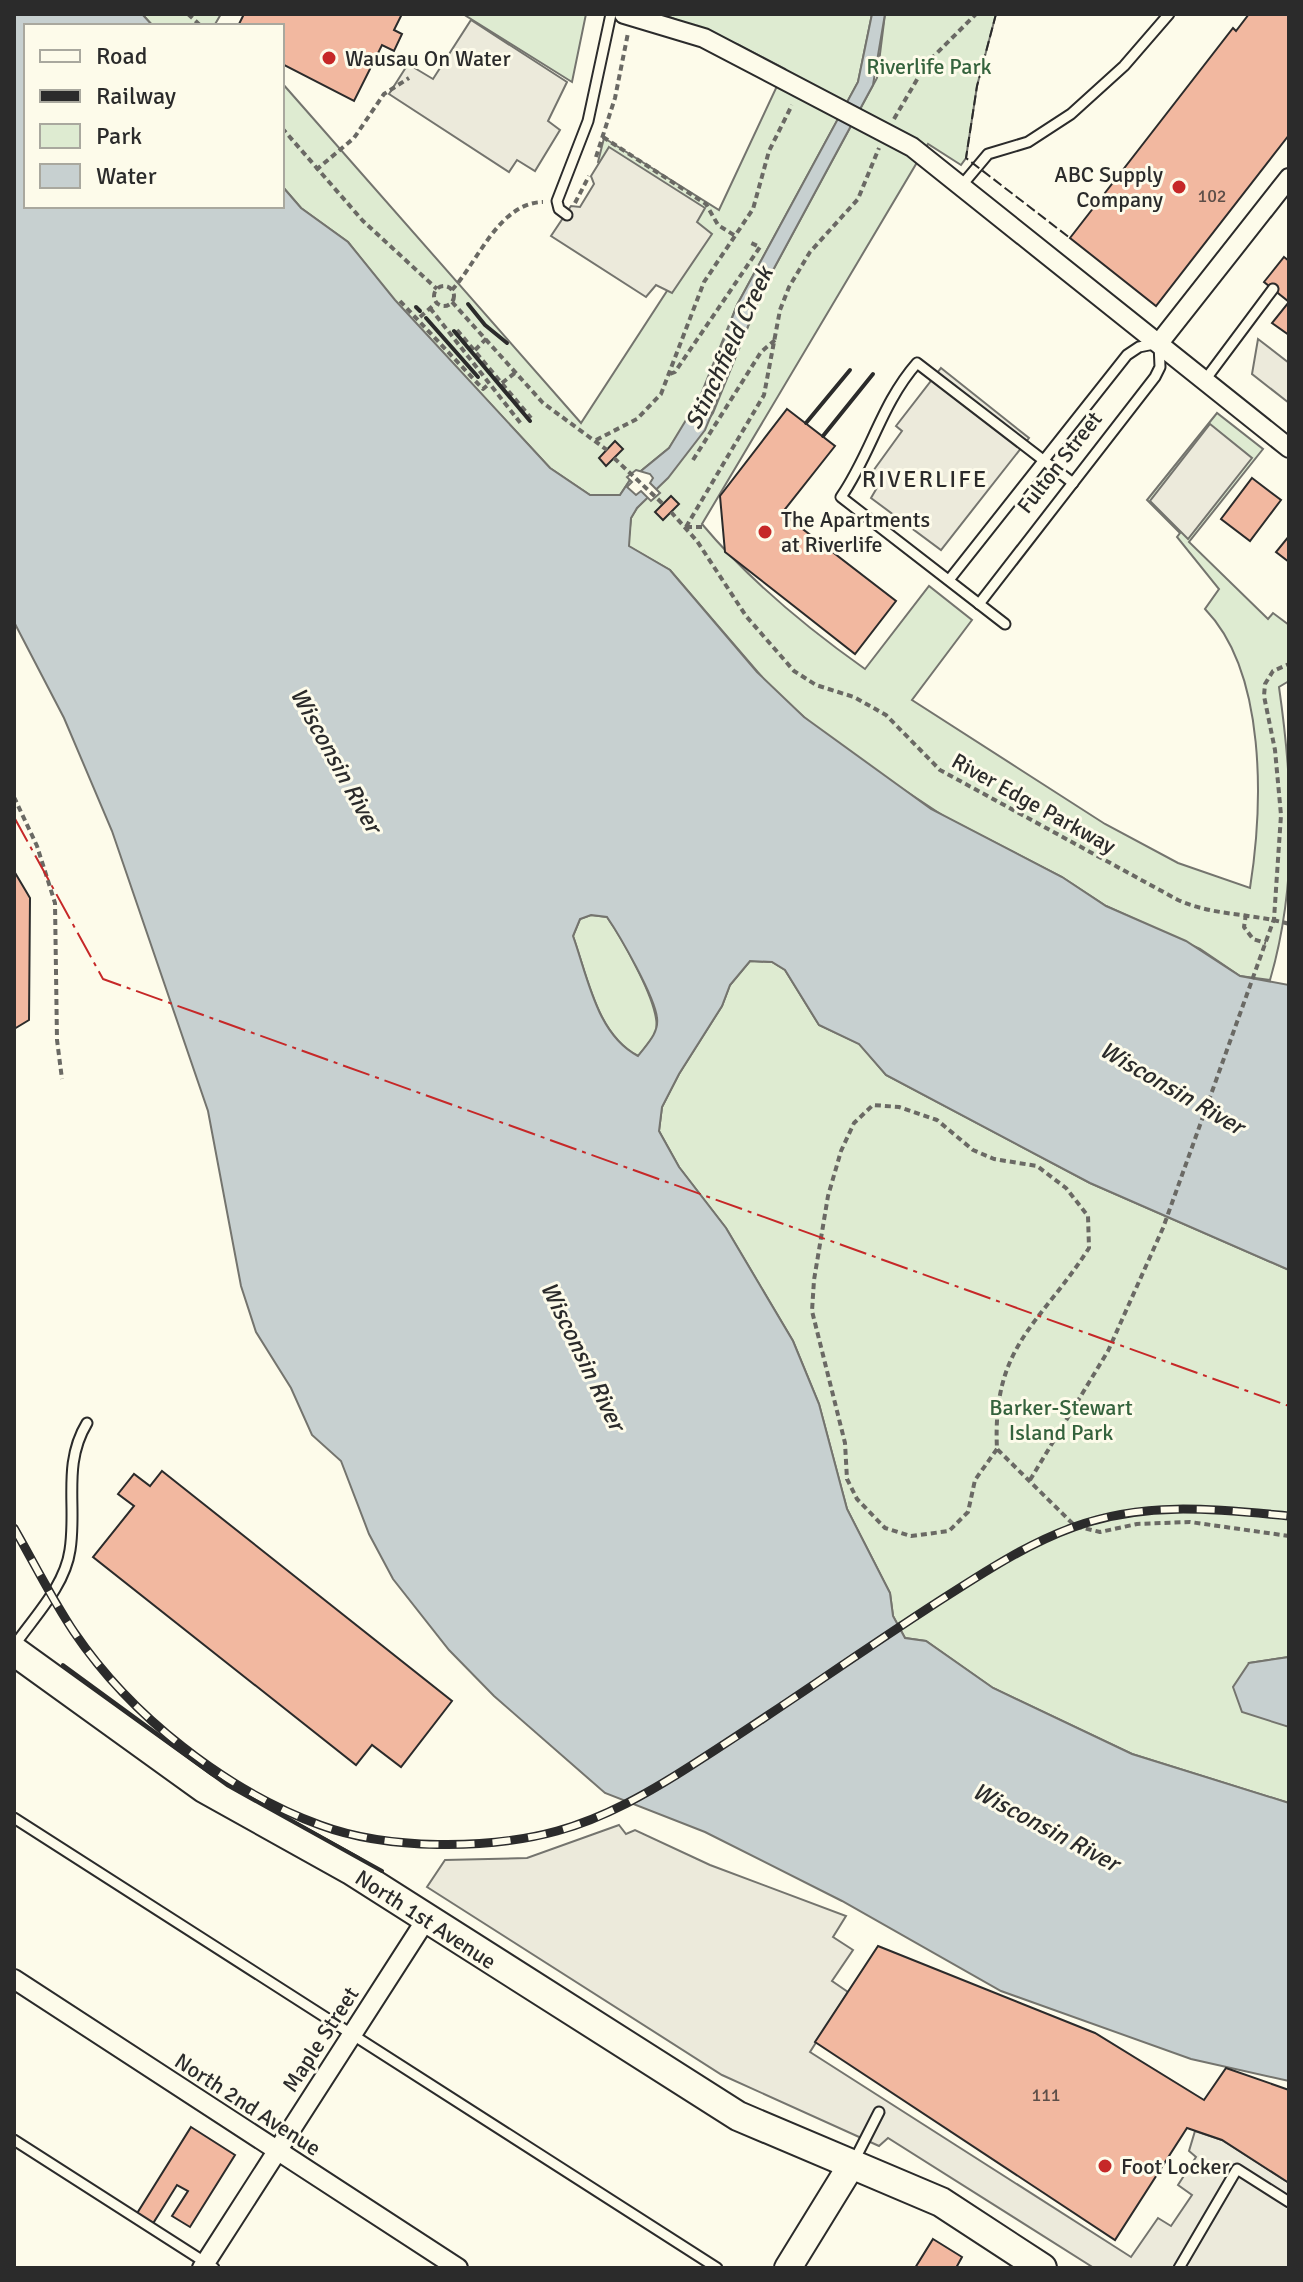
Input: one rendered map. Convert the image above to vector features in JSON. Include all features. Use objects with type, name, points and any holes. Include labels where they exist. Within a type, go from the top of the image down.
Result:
[{"type":"main road","name":"North 1st Avenue","points":[[14,1648],[197,1783],[427,1918],[738,2116],[941,2202],[1042,2268]]},
{"type":"street","points":[[626,23],[704,38],[912,147],[1289,448]]},
{"type":"street","name":"Fulton Street","points":[[1159,343],[1289,178]]},
{"type":"street","name":"Maple Street","points":[[207,2266],[276,2151],[427,1918]]},
{"type":"street","name":"North 2nd Avenue","points":[[14,1979],[458,2268]]},
{"type":"street","points":[[788,2268],[852,2164]]},
{"type":"lane","points":[[567,215],[557,204],[588,121],[611,14]]},
{"type":"lane","points":[[962,185],[988,154],[1028,142],[1071,114],[1124,66],[1169,14]]},
{"type":"lane","points":[[1205,380],[1273,289]]},
{"type":"lane","name":"Fulton Street","points":[[949,580],[1127,355],[1139,347],[1159,343],[1158,372],[979,604]]},
{"type":"lane","points":[[1005,624],[841,497],[861,468],[880,417],[898,384],[917,363],[1073,483]]},
{"type":"lane","points":[[14,1648],[63,1573],[71,1549],[69,1484],[77,1440],[87,1423]]},
{"type":"lane","points":[[14,1818],[717,2268]]},
{"type":"lane","points":[[852,2164],[879,2112]]},
{"type":"lane","points":[[14,2140],[207,2266]]},
{"type":"lane","points":[[1179,2268],[1237,2169],[1289,2202]]},
{"type":"path","points":[[686,527],[759,405],[768,380],[783,301],[795,275],[814,248],[858,199],[883,130],[926,64],[975,14]]},
{"type":"path","points":[[596,157],[603,137],[626,23]]},
{"type":"path","points":[[316,170],[354,138],[384,94],[409,78]]},
{"type":"path","points":[[596,440],[646,411],[661,394],[704,282],[737,237],[757,199],[775,137],[793,103]]},
{"type":"path","points":[[284,130],[363,221],[437,289]]},
{"type":"path","points":[[603,137],[706,204],[718,225],[737,237]]},
{"type":"path","points":[[567,215],[589,176]]},
{"type":"path","points":[[557,204],[534,202],[510,212],[452,290],[452,302],[488,338],[543,403],[607,450]]},
{"type":"path","points":[[670,374],[675,372],[760,247],[751,243]]},
{"type":"path","points":[[437,289],[447,286],[452,290]]},
{"type":"path","points":[[419,318],[436,303],[437,289]]},
{"type":"path","points":[[400,301],[483,389],[489,384]]},
{"type":"path","points":[[436,303],[444,307],[452,302]]},
{"type":"path","points":[[430,308],[522,425]]},
{"type":"path","points":[[457,330],[531,418]]},
{"type":"path","points":[[475,350],[488,338]]},
{"type":"path","points":[[693,460],[761,352],[775,340]]},
{"type":"path","points":[[502,383],[516,371]]},
{"type":"path","points":[[614,458],[663,504]]},
{"type":"path","name":"River Edge Parkway","points":[[671,512],[686,527],[752,624],[803,677],[876,708],[940,770],[1164,894],[1202,909],[1246,914],[1289,924]]},
{"type":"path","points":[[686,527],[706,527]]},
{"type":"path","points":[[1030,1480],[1108,1351],[1163,1228],[1274,919],[1281,815],[1275,750],[1264,690],[1273,671],[1289,664]]},
{"type":"path","points":[[14,797],[32,833],[55,903],[57,1040],[62,1079]]},
{"type":"path","points":[[1246,914],[1244,927],[1253,939],[1266,943]]},
{"type":"path","points":[[997,1449],[975,1480],[968,1512],[949,1531],[911,1536],[885,1528],[857,1499],[847,1479],[845,1443],[812,1311],[814,1280],[828,1196],[841,1151],[854,1123],[873,1105],[899,1107],[937,1120],[973,1150],[994,1159],[1037,1166],[1066,1188],[1088,1216],[1089,1248],[1019,1339],[1002,1380],[996,1417],[997,1449],[1075,1526],[1100,1532],[1137,1524],[1190,1522],[1289,1536]]},
{"type":"green space","points":[[142,14],[221,14],[215,24],[151,24]]},
{"type":"green space","points":[[463,14],[586,14],[572,82]]},
{"type":"green space","name":"Riverlife Park","points":[[662,14],[872,14],[858,82],[737,305],[695,409],[669,448],[630,480],[620,495],[590,495],[550,468],[394,300],[348,242],[301,208],[284,188],[284,85],[581,423],[706,231],[598,162],[604,138],[719,210],[785,69],[739,45]]},
{"type":"green space","name":"Riverlife Park","points":[[885,14],[996,14],[977,86],[966,158],[961,165],[928,144],[702,524],[779,602],[865,669],[929,586],[972,620],[912,700],[1105,824],[1178,863],[1250,888],[1258,781],[1250,704],[1240,668],[1225,636],[1205,609],[1219,589],[1177,537],[1180,533],[1147,500],[1217,413],[1263,449],[1189,542],[1268,619],[1273,613],[1289,625],[1289,681],[1279,687],[1290,797],[1289,871],[1279,944],[1270,980],[1240,976],[1200,949],[1106,906],[1062,877],[945,817],[874,770],[813,725],[774,691],[670,570],[628,546],[631,518],[637,508],[683,457],[713,413],[765,285],[877,78]]},
{"type":"green space","points":[[591,915],[607,917],[639,972],[653,1006],[656,1031],[638,1056],[613,1034],[589,987],[573,936],[580,919]]},
{"type":"green space","name":"Barker-Stewart Island Park","points":[[750,961],[772,962],[785,970],[819,1025],[860,1044],[886,1075],[1090,1183],[1289,1270],[1289,1657],[1249,1663],[1279,1722],[1289,1727],[1289,1803],[1132,1754],[993,1688],[926,1641],[905,1638],[893,1616],[890,1593],[847,1509],[819,1404],[793,1341],[726,1228],[679,1167],[659,1131],[662,1107],[679,1074],[722,1006],[730,985]]},
{"type":"shaded area","points":[[471,20],[567,82],[548,121],[560,130],[535,171],[517,160],[509,172],[389,94],[408,64],[433,79]]},
{"type":"shaded area","points":[[609,147],[705,208],[697,222],[712,234],[672,293],[656,285],[646,297],[551,236],[571,206],[580,207],[594,184],[591,176]]},
{"type":"shaded area","points":[[1258,339],[1289,363],[1289,403],[1252,374]]},
{"type":"shaded area","points":[[941,368],[1029,438],[941,550],[871,498],[878,486],[868,478],[902,431],[896,426]]},
{"type":"shaded area","points":[[1210,424],[1252,458],[1188,539],[1150,501]]},
{"type":"shaded area","points":[[619,1825],[626,1834],[635,1830],[710,1865],[846,1916],[833,1937],[853,1950],[832,1981],[848,1992],[810,2052],[1131,2257],[1158,2218],[1171,2226],[1192,2195],[1178,2185],[1196,2157],[1189,2151],[1195,2131],[1222,2140],[1289,2183],[1289,2268],[1094,2268],[888,2138],[879,2146],[722,2075],[427,1887],[445,1860],[527,1858]]},
{"type":"water","points":[[14,14],[142,14],[151,24],[24,24],[24,208],[284,208],[284,188],[301,208],[348,242],[395,300],[550,468],[590,495],[620,495],[630,480],[669,448],[706,387],[737,305],[858,82],[872,14],[885,14],[873,85],[765,285],[705,430],[668,478],[637,508],[631,518],[629,546],[670,570],[757,672],[804,717],[931,809],[1062,877],[1106,906],[1186,941],[1240,976],[1289,985],[1289,1270],[1090,1183],[886,1075],[859,1044],[819,1025],[785,970],[772,962],[750,961],[730,985],[722,1006],[662,1107],[659,1131],[679,1167],[726,1228],[793,1341],[819,1404],[847,1509],[890,1593],[893,1616],[905,1638],[926,1641],[993,1688],[1132,1754],[1289,1803],[1289,2081],[1191,2059],[1001,1991],[842,1901],[705,1832],[605,1793],[494,1696],[449,1650],[393,1579],[369,1534],[341,1461],[312,1435],[291,1388],[256,1332],[241,1286],[208,1111],[112,831],[64,718],[14,622]],"holes":[[[591,915],[607,917],[644,982],[657,1018],[654,1033],[638,1056],[624,1047],[613,1034],[596,1004],[573,936],[580,919]]]},
{"type":"water","points":[[1289,1657],[1289,1727],[1242,1712],[1233,1687],[1249,1663]]},
{"type":"pier","points":[[636,470],[653,478],[650,483],[660,493],[651,501],[641,491],[636,495],[627,487],[632,482],[627,477]]},
{"type":"building","name":"Wausau On Water","points":[[244,14],[402,14],[394,30],[402,34],[394,51],[382,45],[354,101],[284,65],[284,24],[239,24]]},
{"type":"building","name":"ABC Supply Company","points":[[1249,14],[1289,14],[1289,135],[1156,306],[1070,238],[1233,28],[1236,31]]},
{"type":"building","points":[[1284,257],[1289,261],[1289,302],[1264,282]]},
{"type":"building","points":[[1289,302],[1289,335],[1272,323]]},
{"type":"building","name":"The Apartments at Riverlife","points":[[787,409],[835,446],[782,513],[896,601],[855,654],[725,552],[720,496]]},
{"type":"building","points":[[615,441],[623,449],[606,466],[599,458]]},
{"type":"building","points":[[1252,478],[1281,500],[1250,541],[1221,519]]},
{"type":"building","points":[[671,496],[679,504],[663,520],[655,512]]},
{"type":"building","points":[[1289,536],[1289,562],[1276,552]]},
{"type":"building","points":[[14,871],[30,898],[29,1020],[14,1029]]},
{"type":"building","points":[[162,1471],[452,1701],[401,1767],[372,1745],[356,1765],[93,1557],[134,1506],[118,1494],[134,1474],[150,1486]]},
{"type":"building","points":[[878,1946],[1095,2033],[1204,2100],[1226,2068],[1289,2090],[1289,2183],[1222,2140],[1187,2128],[1115,2240],[815,2042]]},
{"type":"building","points":[[191,2127],[235,2155],[190,2227],[172,2216],[188,2191],[177,2185],[152,2225],[136,2215]]},
{"type":"building","points":[[933,2239],[962,2257],[956,2268],[915,2268]]},
{"type":"railway","points":[[14,1528],[66,1619],[97,1663],[152,1721],[215,1771],[284,1810],[347,1833],[406,1843],[469,1844],[500,1842],[557,1831],[627,1803],[723,1745],[986,1571],[1074,1527],[1127,1513],[1154,1510],[1289,1516]]},
{"type":"fence","points":[[996,14],[977,86],[966,158],[1070,238]]},
{"type":"wall","points":[[468,304],[485,325],[507,343]]},
{"type":"wall","points":[[416,307],[420,311]]},
{"type":"wall","points":[[426,318],[478,377]]},
{"type":"wall","points":[[454,331],[530,421]]},
{"type":"wall","points":[[806,423],[850,370]]},
{"type":"wall","points":[[823,436],[873,374]]},
{"type":"wall","points":[[63,1665],[227,1785],[382,1871]]},
{"type":"power","points":[[14,817],[103,979],[1289,1406]]},
{"type":"place","name":"Wausau On Water","points":[[329,58]]},
{"type":"place","name":"ABC Supply Company","points":[[1179,187]]},
{"type":"place","name":"The Apartments at Riverlife","points":[[765,532]]},
{"type":"place","name":"Foot Locker","points":[[1105,2166]]},
{"type":"district","name":"RIVERLIFE","points":[[925,479]]},
{"type":"water label","name":"Stinchfield Creek","points":[[729,348]]},
{"type":"water label","name":"Wisconsin River","points":[[336,760]]},
{"type":"water label","name":"Wisconsin River","points":[[1172,1088]]},
{"type":"water label","name":"Wisconsin River","points":[[583,1356]]},
{"type":"water label","name":"Wisconsin River","points":[[1046,1827]]}]
